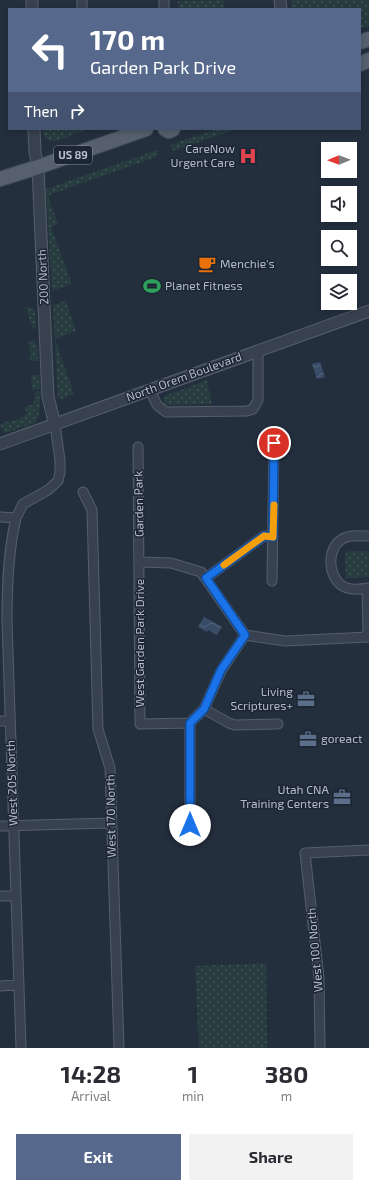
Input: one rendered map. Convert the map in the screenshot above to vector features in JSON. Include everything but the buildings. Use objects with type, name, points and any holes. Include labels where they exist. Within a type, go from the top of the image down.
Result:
[{"type":"main road","name":"US 89","points":[[0,179],[143,130]]},
{"type":"street","name":"200 North","points":[[34,130],[34,152],[38,167],[48,397],[55,425]]},
{"type":"street","name":"North Orem Boulevard","points":[[0,444],[369,311]]},
{"type":"street","points":[[150,390],[157,405],[166,412],[247,411],[253,409],[258,400],[258,351]]},
{"type":"street","points":[[0,517],[16,518],[23,504],[48,490],[58,481],[60,460],[55,425]]},
{"type":"street","points":[[272,581],[274,443]]},
{"type":"street","name":"Garden Park","points":[[138,447],[140,562]]},
{"type":"street","name":"West 170 North","points":[[84,492],[92,510],[98,729],[110,768],[119,1048]]},
{"type":"street","name":"West 205 North","points":[[16,518],[11,542],[4,622],[10,721],[21,1048]]},
{"type":"street","points":[[206,578],[264,536],[273,537]]},
{"type":"street","points":[[140,562],[171,563],[200,572],[206,578],[245,635],[285,641],[367,637],[368,588],[348,588],[342,585],[333,574],[330,560],[336,545],[342,540],[348,537],[369,536]]},
{"type":"street","name":"West Garden Park Drive","points":[[140,562],[140,724],[190,723]]},
{"type":"street","points":[[190,825],[190,723],[204,709],[221,670],[245,635]]},
{"type":"street","points":[[204,709],[235,725],[278,724]]},
{"type":"street","points":[[0,721],[10,721]]},
{"type":"street","points":[[0,826],[111,823]]},
{"type":"street","name":"West 100 North","points":[[320,1048],[319,978],[305,853],[369,850]]},
{"type":"street","points":[[0,896],[16,896]]},
{"type":"street","points":[[0,986],[18,985]]},
{"type":"green space","points":[[224,0],[224,8],[178,8],[178,1]]},
{"type":"green space","points":[[291,0],[369,0],[369,26],[361,29],[361,8],[291,8]]},
{"type":"green space","points":[[45,130],[85,130],[57,141],[52,141],[46,138],[42,132]]},
{"type":"green space","points":[[214,130],[233,130],[173,151],[170,145]]},
{"type":"green space","points":[[157,150],[158,154],[156,157],[49,195],[50,203],[58,224],[51,227],[72,284],[52,291],[46,189]]},
{"type":"green space","points":[[66,300],[76,331],[55,339],[74,394],[62,399],[58,398],[53,306]]},
{"type":"green space","points":[[32,307],[35,311],[36,326],[33,330],[26,309],[22,308]]},
{"type":"green space","points":[[34,340],[37,344],[38,361],[30,361],[30,347],[28,343]]},
{"type":"green space","points":[[31,375],[39,375],[40,389],[32,390]]},
{"type":"green space","points":[[207,380],[212,404],[164,404],[163,400],[165,396]]},
{"type":"green space","points":[[41,391],[38,419],[36,423],[5,433],[0,424],[19,419],[27,414],[25,408],[34,403],[35,392]]},
{"type":"green space","points":[[349,551],[369,551],[369,577],[346,578],[345,554]]},
{"type":"green space","points":[[266,963],[267,1048],[199,1048],[195,966]]},
{"type":"water","points":[[320,362],[325,377],[317,379],[312,364]]},
{"type":"water","points":[[204,617],[222,627],[217,635],[198,627]]},
{"type":"slow traffic","points":[[224,565],[264,536],[273,537],[274,505]]},
{"type":"place","name":"CareNow Urgent Care","points":[[248,156]]},
{"type":"place","name":"Menchie's","points":[[207,264]]},
{"type":"place","name":"Planet Fitness","points":[[152,286]]},
{"type":"place","name":"Living Scriptures+","points":[[306,699]]},
{"type":"place","name":"goreact","points":[[308,739]]},
{"type":"place","name":"Utah CNA Training Centers","points":[[342,797]]},
{"type":"route","points":[[190,825],[190,723],[204,709],[221,670],[245,635],[206,578],[264,536],[273,537],[274,443]]}]
